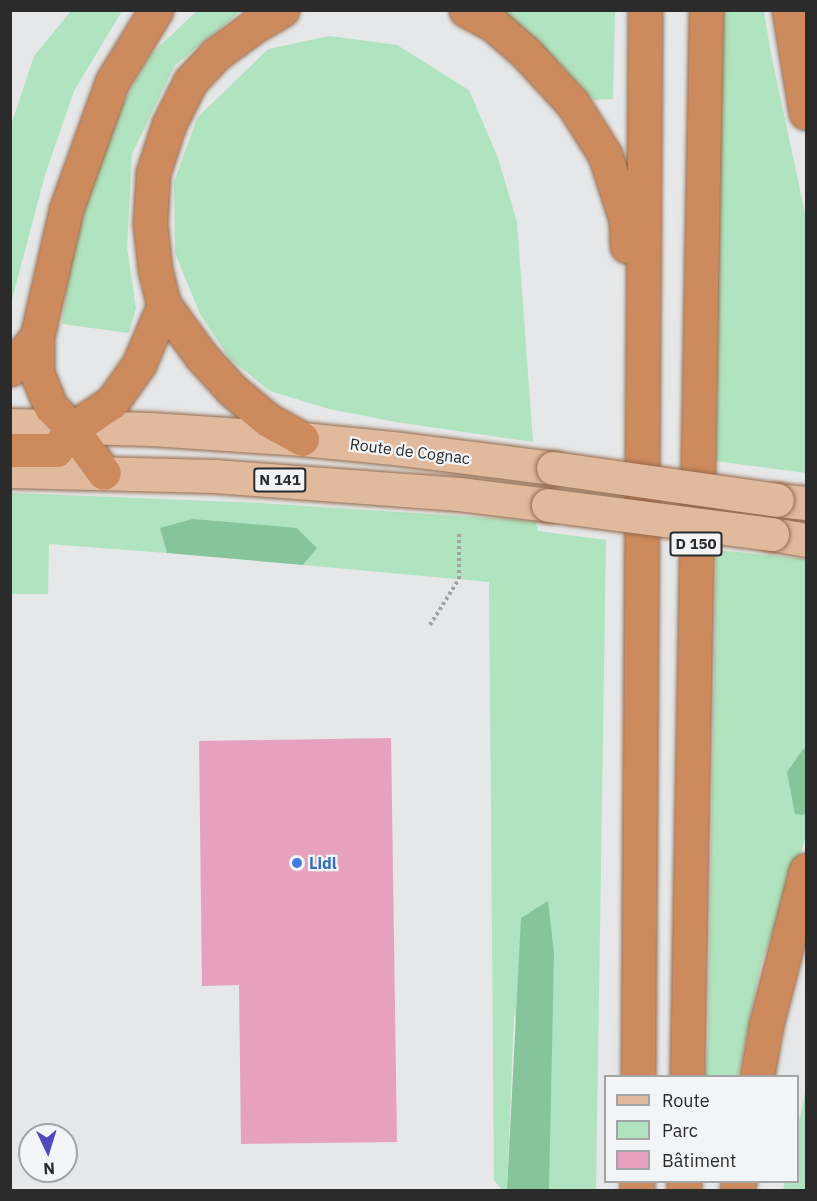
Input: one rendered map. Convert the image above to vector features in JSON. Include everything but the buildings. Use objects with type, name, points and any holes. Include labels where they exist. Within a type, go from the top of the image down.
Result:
[{"type":"highway","points":[[104,473],[72,429],[51,407],[37,373],[37,337],[66,210],[104,103],[112,82],[156,10]]},
{"type":"highway","points":[[282,10],[253,27],[216,54],[190,82],[169,124],[153,173],[150,223],[154,270],[164,305],[201,356],[232,390],[267,420],[302,439]]},
{"type":"highway","points":[[466,10],[494,25],[526,53],[573,104],[605,155],[626,220],[629,279],[641,348]]},
{"type":"highway","points":[[638,1075],[645,10]]},
{"type":"highway","name":"D 150","points":[[687,1075],[705,10]]},
{"type":"highway","points":[[789,10],[807,113]]},
{"type":"highway","points":[[10,450],[56,450],[72,429],[112,402],[140,364],[164,305]]},
{"type":"highway","points":[[10,369],[37,337]]},
{"type":"highway","points":[[757,1075],[766,1025],[807,870]]},
{"type":"main road","name":"Route de Cognac","points":[[10,425],[72,429],[151,429],[302,439],[553,468],[792,501]]},
{"type":"main road","name":"N 141","points":[[10,471],[214,476],[334,484],[548,505],[807,540]]},
{"type":"path","points":[[430,625],[459,579],[459,527]]},
{"type":"green space","points":[[71,11],[122,11],[74,91],[45,175],[11,303],[11,125],[34,56]]},
{"type":"green space","points":[[197,11],[241,11],[175,65],[132,154],[127,247],[136,308],[129,333],[62,324],[72,249],[114,120],[150,55]]},
{"type":"green space","points":[[493,11],[615,11],[613,99],[594,100],[562,66],[507,18]]},
{"type":"green space","points":[[721,11],[764,11],[806,218],[806,473],[716,461]]},
{"type":"green space","points":[[330,36],[397,45],[469,90],[498,158],[517,222],[533,442],[396,422],[329,409],[270,391],[230,359],[200,314],[175,253],[174,182],[197,118],[268,49]]},
{"type":"green space","points":[[11,493],[260,503],[536,521],[538,531],[606,540],[596,1190],[549,1190],[550,1103],[514,1014],[507,1190],[502,1190],[494,1180],[489,582],[303,565],[317,548],[160,528],[167,553],[49,544],[48,594],[11,594]]},
{"type":"green space","points":[[193,519],[297,528],[317,548],[303,565],[167,553],[160,528]]},
{"type":"green space","points":[[716,550],[806,559],[806,752],[804,749],[795,813],[806,815],[806,837],[761,964],[738,1075],[705,1075],[708,1044]]},
{"type":"green space","points":[[804,748],[806,752],[806,815],[795,814],[787,772]]},
{"type":"green space","points":[[548,901],[554,953],[549,1190],[507,1190],[521,918]]},
{"type":"green space","points":[[806,1088],[806,1190],[783,1190],[785,1183],[799,1183],[799,1121]]},
{"type":"place","name":"Lidl","points":[[297,863]]}]
